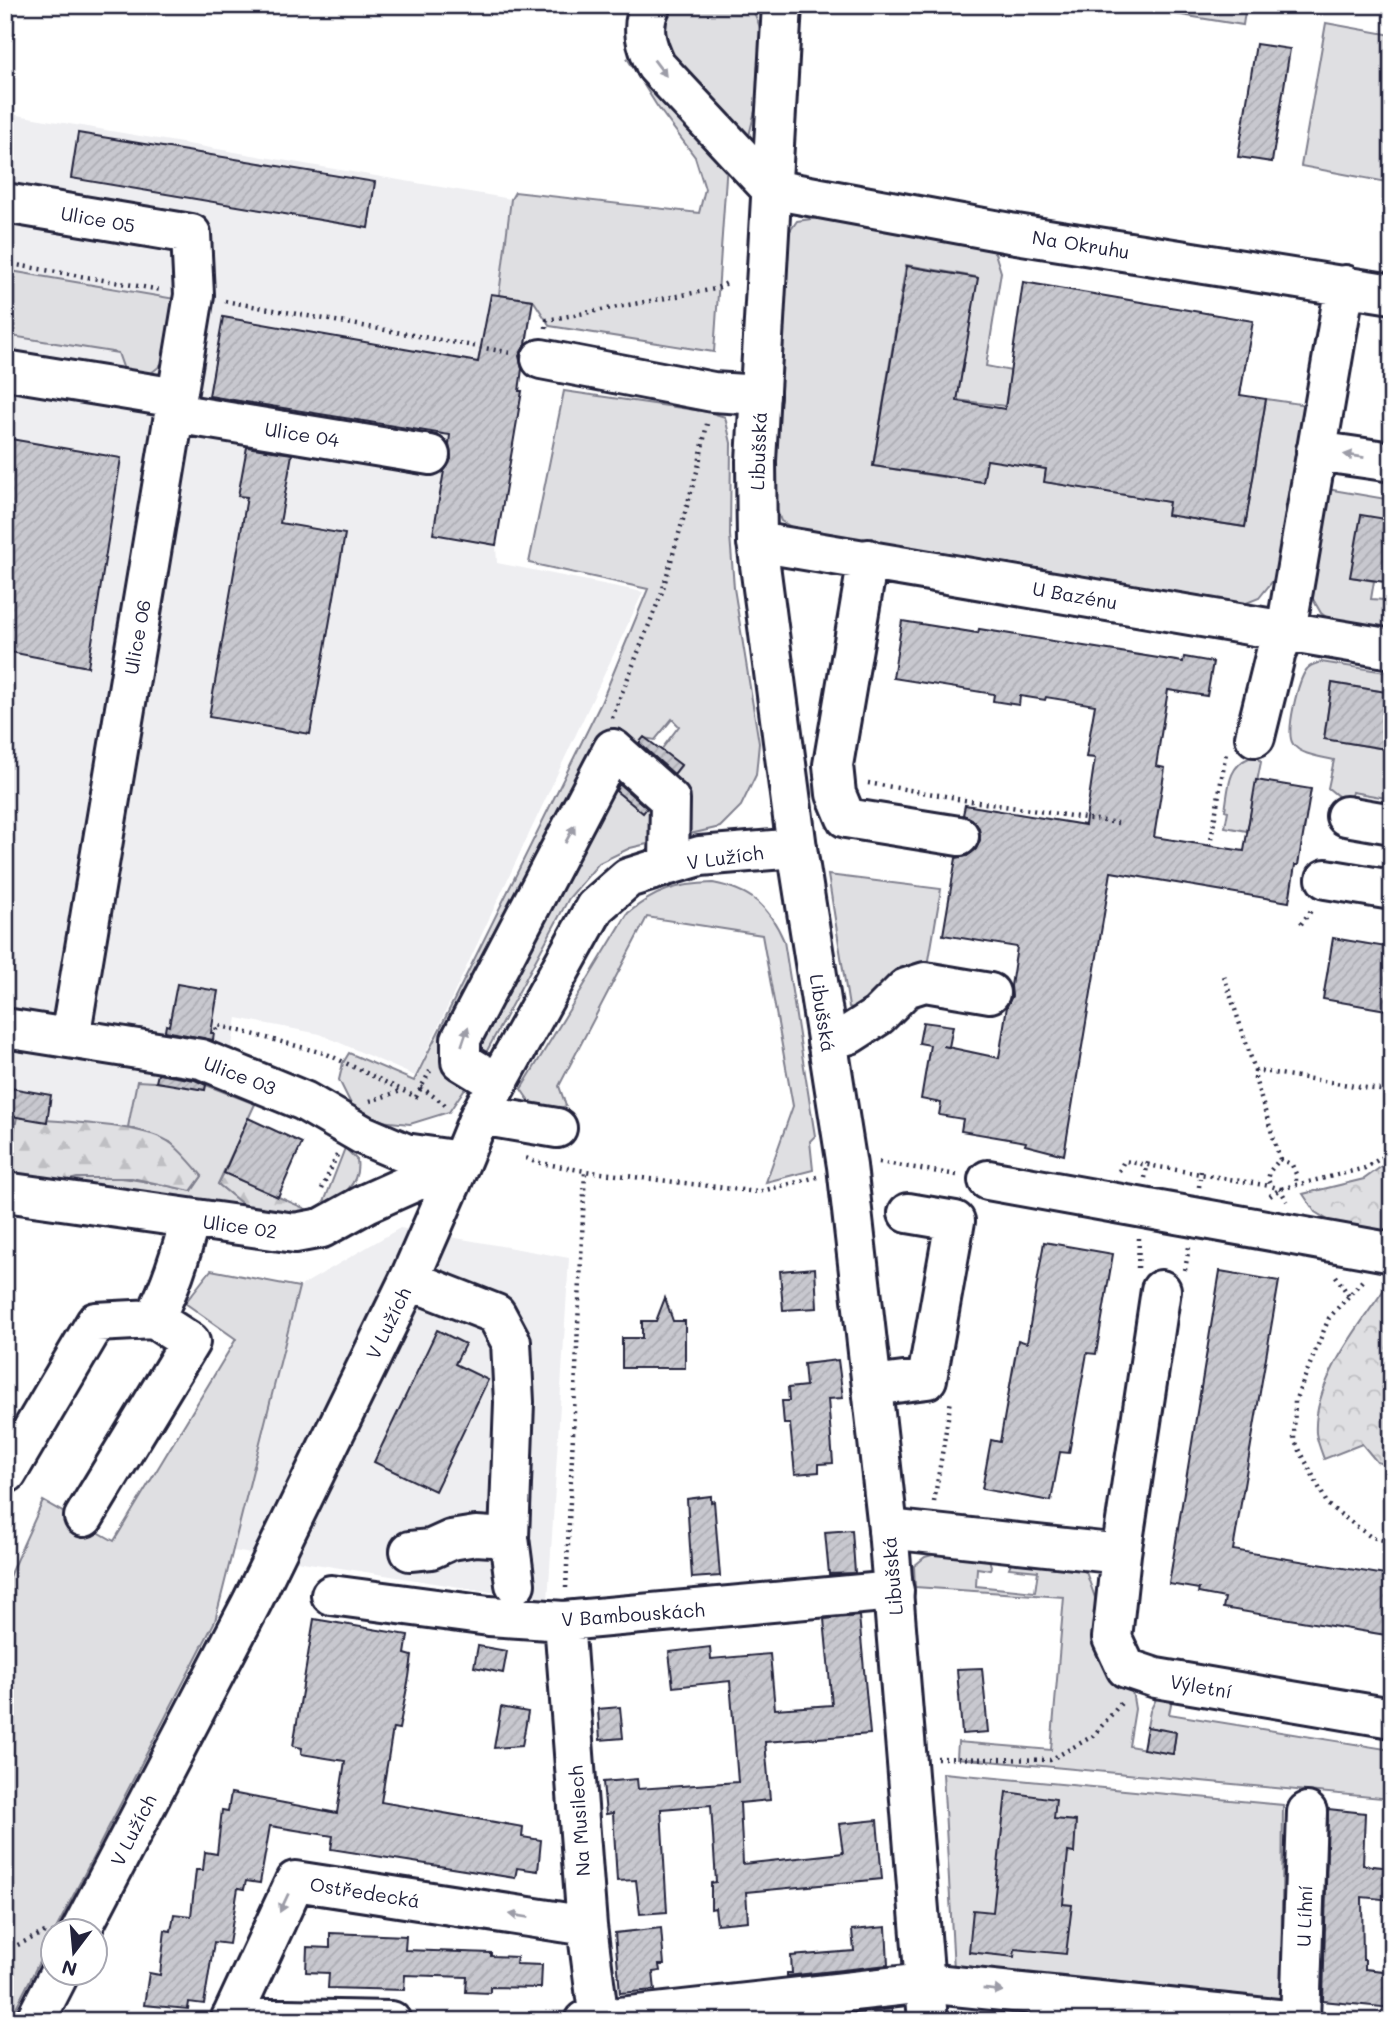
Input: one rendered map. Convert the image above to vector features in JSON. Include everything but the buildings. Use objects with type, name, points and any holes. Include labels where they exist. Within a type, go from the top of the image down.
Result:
[{"type":"street","points":[[651,5],[644,30],[647,47],[656,66],[771,189]]},
{"type":"street","name":"Libušská","points":[[782,5],[756,461],[757,542],[797,848],[827,1041],[834,1171],[872,1386],[894,1591],[928,2021]]},
{"type":"street","name":"Na Okruhu","points":[[771,189],[1010,233],[1392,294]]},
{"type":"street","name":"Ulice 05","points":[[5,203],[191,234]]},
{"type":"street","name":"Ulice 06","points":[[70,1038],[194,295],[191,234]]},
{"type":"street","points":[[1255,737],[1276,652],[1286,631],[1345,285]]},
{"type":"street","points":[[533,357],[713,392],[760,395]]},
{"type":"street","name":"Ulice 04","points":[[5,370],[430,455]]},
{"type":"street","points":[[1317,450],[1392,462]]},
{"type":"street","name":"U Bazénu","points":[[757,542],[1392,649]]},
{"type":"street","points":[[869,559],[833,765],[836,794],[846,818],[956,823]]},
{"type":"street","points":[[557,1128],[488,1099],[461,1061],[461,1039],[612,749],[670,800],[669,865]]},
{"type":"street","points":[[1346,816],[1392,824]]},
{"type":"street","name":"V Lužích","points":[[87,1918],[252,1602],[409,1280],[488,1099],[595,907],[628,878],[669,865],[700,856],[797,848]]},
{"type":"street","points":[[1326,879],[1392,890]]},
{"type":"street","points":[[827,1041],[850,1034],[878,1016],[906,988],[925,982],[990,993]]},
{"type":"street","name":"Ulice 03","points":[[5,1028],[201,1059],[304,1101],[363,1135],[405,1153],[461,1161]]},
{"type":"street","name":"Ulice 02","points":[[5,1192],[283,1233],[307,1232],[461,1161]]},
{"type":"street","points":[[988,1180],[1390,1251]]},
{"type":"street","points":[[872,1386],[927,1379],[955,1221],[908,1213]]},
{"type":"street","points":[[154,1319],[169,1292],[179,1265],[190,1219]]},
{"type":"street","points":[[409,1280],[496,1314],[512,1342],[514,1402],[509,1538],[515,1584]]},
{"type":"street","points":[[1140,1674],[1126,1668],[1112,1639],[1121,1554],[1161,1290]]},
{"type":"street","points":[[8,1473],[96,1322],[154,1319],[190,1342],[84,1517]]},
{"type":"street","points":[[888,1529],[1121,1554]]},
{"type":"street","points":[[410,1551],[431,1549],[451,1540],[476,1536],[509,1538]]},
{"type":"street","name":"V Bambouskách","points":[[331,1595],[489,1616],[564,1621],[894,1591]]},
{"type":"street","name":"Na Musilech","points":[[564,1621],[594,2020]]},
{"type":"street","name":"Výletní","points":[[1140,1674],[1392,1718]]},
{"type":"street","name":"U Líhní","points":[[1299,2021],[1307,1812]]},
{"type":"street","name":"Ostředecká","points":[[230,2019],[295,1881],[587,1926]]},
{"type":"street","points":[[594,2020],[925,1983],[1299,2021]]},
{"type":"street","points":[[34,2021],[51,1988]]},
{"type":"street","points":[[230,2019],[391,2021]]},
{"type":"path","points":[[5,263],[533,357],[547,320],[715,289],[726,283]]},
{"type":"path","points":[[612,719],[662,592],[698,468],[713,392]]},
{"type":"path","points":[[866,783],[956,823],[1118,823]]},
{"type":"path","points":[[1210,846],[1216,810]]},
{"type":"path","points":[[1224,976],[1255,1070],[1255,1079],[1280,1159],[1292,1165],[1296,1174],[1296,1186]]},
{"type":"path","points":[[215,1035],[218,1025],[327,1054],[416,1097],[434,1062]]},
{"type":"path","points":[[1255,1070],[1392,1092]]},
{"type":"path","points":[[1095,1200],[1115,1179],[1124,1161],[1280,1189],[1365,1168],[1392,1151]]},
{"type":"path","points":[[1271,1186],[1268,1180],[1270,1171],[1280,1159]]},
{"type":"path","points":[[535,1162],[585,1171],[758,1192],[805,1182],[834,1171],[880,1162],[988,1180]]},
{"type":"path","points":[[564,1621],[585,1171]]},
{"type":"path","points":[[1280,1189],[1349,1296]]},
{"type":"path","points":[[1161,1290],[1184,1282],[1194,1217]]},
{"type":"path","points":[[1390,1251],[1329,1318],[1294,1401],[1294,1440],[1328,1505],[1371,1537],[1392,1542]]},
{"type":"path","points":[[907,1757],[1051,1760],[1093,1736],[1121,1705],[1140,1674]]},
{"type":"shaded area","points":[[5,113],[511,199],[499,295],[533,300],[519,390],[522,391],[496,545],[497,563],[643,592],[415,1076],[320,1034],[237,1018],[210,1165],[5,1133]]},
{"type":"shaded area","points":[[400,1228],[569,1258],[548,1601],[233,1551],[299,1287]]},
{"type":"green space","points":[[672,5],[749,5],[762,35],[763,52],[760,87],[749,136],[669,54],[662,24]]},
{"type":"green space","points":[[1120,5],[1246,5],[1243,25]]},
{"type":"green space","points":[[1326,23],[1392,35],[1392,183],[1301,166]]},
{"type":"green space","points":[[627,58],[727,162],[714,352],[550,326],[533,300],[499,295],[511,199],[515,192],[699,213],[705,189],[695,157],[657,106]]},
{"type":"green space","points":[[826,217],[979,244],[994,250],[1001,272],[986,366],[1011,371],[1005,406],[957,400],[977,277],[906,265],[873,466],[943,477],[948,453],[1046,469],[1045,482],[1169,502],[1168,515],[1245,527],[1266,399],[1307,405],[1279,573],[1259,598],[1244,604],[1228,605],[804,534],[781,521],[772,497],[785,238],[797,221]]},
{"type":"green space","points":[[5,270],[181,300],[172,341],[163,362],[143,377],[128,381],[118,353],[5,335]]},
{"type":"green space","points":[[564,391],[709,412],[725,417],[731,443],[730,535],[734,588],[759,743],[756,775],[741,806],[720,827],[630,848],[599,863],[569,898],[474,1075],[449,1112],[410,1124],[379,1121],[353,1108],[339,1080],[343,1063],[349,1053],[414,1081],[601,703],[648,589],[529,563]],"holes":[[[672,719],[679,726],[661,750],[681,766],[643,812],[607,784],[644,738],[655,740]]]},
{"type":"green space","points":[[1327,489],[1392,500],[1392,520],[1351,577],[1374,581],[1371,599],[1384,600],[1387,583],[1392,583],[1392,633],[1335,624],[1321,613],[1310,594]]},
{"type":"green space","points":[[1321,662],[1392,673],[1392,693],[1332,683],[1324,739],[1392,750],[1392,799],[1352,792],[1349,805],[1328,788],[1334,760],[1306,753],[1293,744],[1292,718],[1303,675],[1308,668]]},
{"type":"green space","points":[[1249,758],[1259,758],[1261,762],[1247,831],[1225,827],[1230,780],[1237,767]]},
{"type":"green space","points":[[828,875],[941,889],[927,972],[859,1010],[849,1007]]},
{"type":"green space","points":[[713,883],[738,890],[757,902],[772,918],[784,941],[815,1136],[810,1141],[813,1170],[766,1182],[793,1106],[762,935],[647,917],[559,1086],[566,1106],[539,1110],[521,1089],[628,913],[648,899],[668,890]]},
{"type":"green space","points":[[137,1081],[206,1085],[255,1104],[218,1184],[256,1215],[61,1182],[110,1177],[192,1191],[202,1176],[170,1142],[128,1127]]},
{"type":"green space","points":[[17,1117],[98,1124],[141,1131],[172,1144],[202,1176],[191,1191],[132,1178],[77,1178],[61,1182],[5,1172],[5,1130],[14,1132]]},
{"type":"green space","points":[[345,1148],[357,1160],[356,1177],[348,1190],[321,1210]]},
{"type":"green space","points":[[1392,1159],[1392,1233],[1349,1233],[1315,1212],[1303,1194],[1364,1179]]},
{"type":"green space","points":[[224,1173],[306,1209],[304,1218],[256,1215],[218,1184]]},
{"type":"green space","points":[[211,1270],[299,1287],[215,1621],[62,1918],[38,1918],[38,1964],[9,2021],[5,2021],[5,1585],[43,1501],[114,1541],[236,1339],[185,1303]]},
{"type":"green space","points":[[1392,1283],[1392,1466],[1377,1462],[1362,1444],[1324,1459],[1316,1433],[1317,1414],[1329,1375],[1385,1288]]},
{"type":"green space","points":[[953,1549],[987,1553],[990,1570],[977,1568],[976,1586],[1035,1592],[1038,1571],[1009,1568],[1012,1560],[1066,1563],[1086,1572],[1098,1606],[1110,1669],[1132,1691],[1135,1709],[1129,1746],[1173,1754],[1176,1732],[1147,1727],[1156,1699],[1173,1694],[1169,1714],[1392,1750],[1392,1799],[957,1758],[958,1742],[1051,1750],[1064,1597],[915,1587],[914,1566],[925,1557]]},
{"type":"green space","points":[[943,1773],[1283,1805],[1281,2003],[954,1969]]}]
